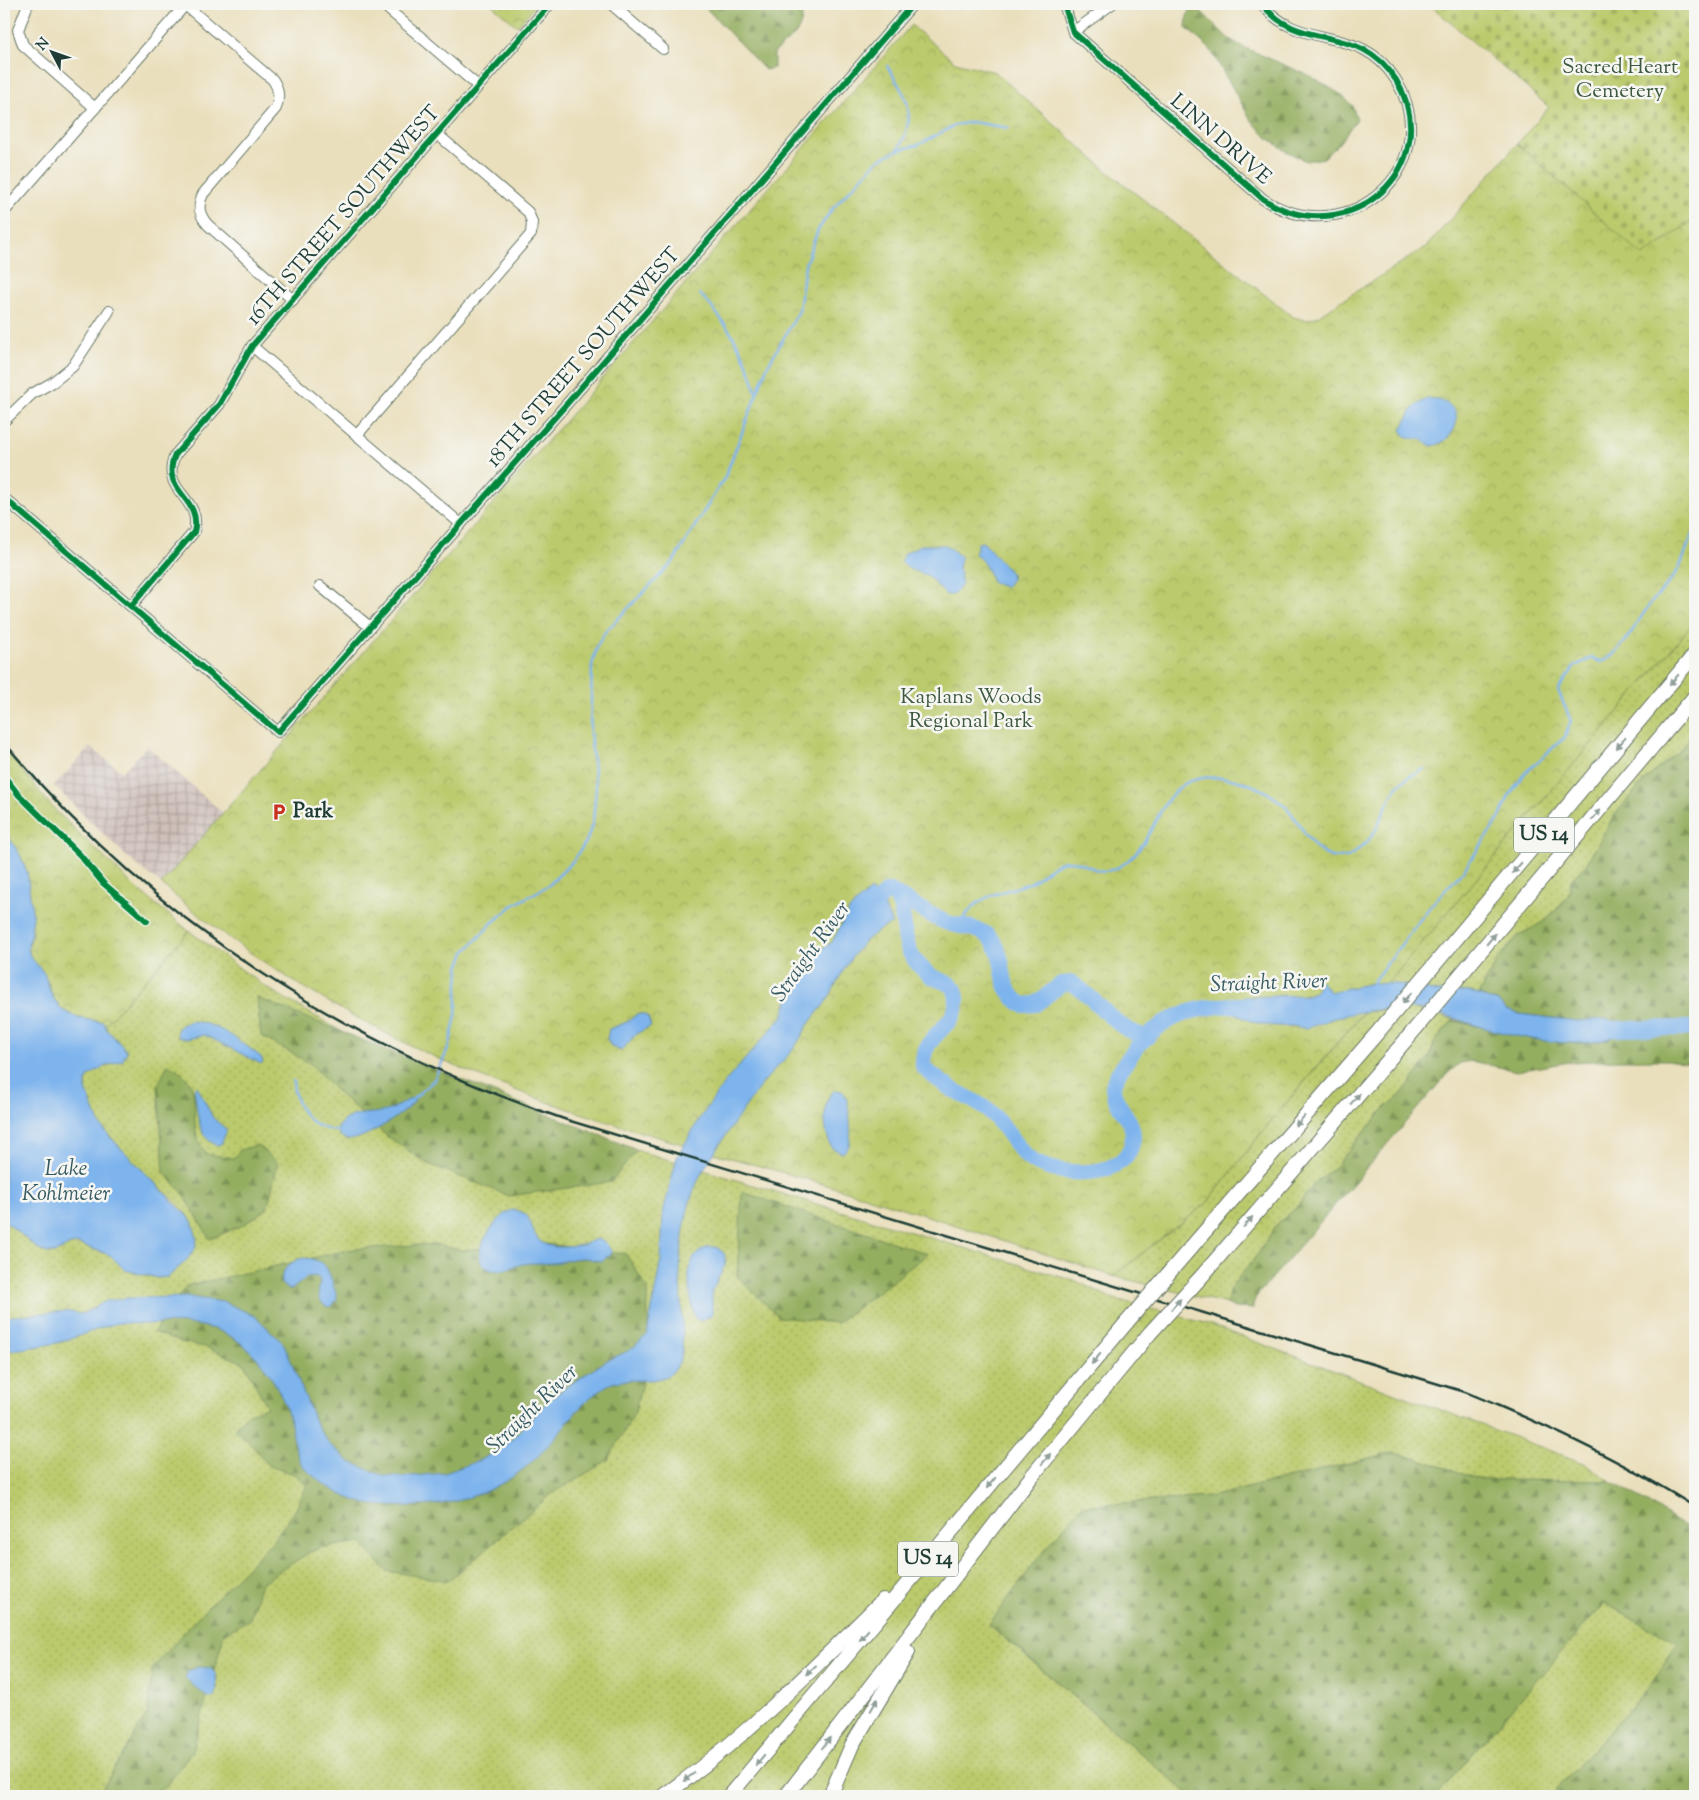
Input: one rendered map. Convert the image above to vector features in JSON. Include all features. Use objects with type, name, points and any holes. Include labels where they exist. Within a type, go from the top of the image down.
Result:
[{"type":"highway","name":"US 14","points":[[729,1796],[945,1537],[1174,1267],[1435,965],[1695,654]]},
{"type":"highway","name":"US 14","points":[[786,1796],[1032,1476],[1150,1333],[1202,1276],[1405,1041],[1695,696]]},
{"type":"highway","points":[[663,1796],[720,1753],[816,1666],[945,1537]]},
{"type":"highway","points":[[830,1796],[852,1745],[890,1679],[974,1553]]},
{"type":"street","points":[[28,4],[18,30],[23,45],[95,108]]},
{"type":"street","points":[[4,212],[185,4],[273,80],[277,86],[279,101],[276,108],[203,194],[199,207],[203,220],[208,225],[293,300]]},
{"type":"street","points":[[382,4],[478,86]]},
{"type":"street","name":"16TH STREET SOUTHWEST","points":[[131,606],[194,532],[196,517],[193,509],[175,487],[170,472],[176,455],[219,405],[252,346],[550,4]]},
{"type":"street","points":[[611,4],[663,49]]},
{"type":"street","name":"18TH STREET SOUTHWEST","points":[[131,606],[278,732],[913,4]]},
{"type":"street","points":[[1064,4],[1073,32],[1112,4]]},
{"type":"street","name":"LINN DRIVE","points":[[1073,32],[1263,200],[1290,214],[1315,218],[1331,217],[1355,210],[1381,193],[1391,181],[1403,159],[1407,147],[1409,122],[1403,95],[1387,68],[1368,52],[1342,40],[1298,32],[1276,19],[1262,4]]},
{"type":"street","points":[[357,435],[531,234],[532,222],[528,212],[437,134]]},
{"type":"street","points":[[4,421],[32,394],[53,382],[73,366],[108,312]]},
{"type":"street","points":[[252,346],[461,524]]},
{"type":"street","points":[[4,498],[131,606]]},
{"type":"street","points":[[320,586],[370,628]]},
{"type":"shaded area","points":[[147,746],[223,813],[161,884],[126,856],[54,786],[90,747],[122,772]]},
{"type":"green space","points":[[491,4],[537,4],[517,26]]},
{"type":"green space","points":[[702,4],[802,4],[801,22],[796,33],[774,53],[774,68],[765,70]]},
{"type":"green space","name":"Sacred Heart Cemetery","points":[[1429,4],[1695,4],[1695,219],[1643,257],[1517,144],[1549,107]]},
{"type":"green space","points":[[1192,7],[1201,11],[1228,38],[1243,47],[1312,77],[1340,94],[1352,105],[1357,119],[1339,143],[1324,158],[1306,161],[1286,151],[1268,138],[1251,120],[1210,49],[1186,28],[1187,16]]},
{"type":"green space","name":"Kaplans Woods Regional Park","points":[[911,25],[955,62],[995,72],[1107,171],[1293,317],[1306,320],[1316,317],[1426,247],[1517,144],[1643,256],[1695,219],[1695,621],[1265,1128],[1207,1203],[1113,1276],[866,1197],[597,1118],[506,1087],[462,1069],[421,1051],[304,988],[231,939],[161,884]]},
{"type":"green space","points":[[1695,621],[1695,731],[1682,748],[1643,782],[1614,816],[1587,863],[1571,880],[1569,894],[1560,906],[1543,922],[1518,936],[1497,961],[1478,995],[1470,992],[1438,992],[1387,984]]},
{"type":"green space","points":[[1695,731],[1695,1065],[1667,1060],[1618,1060],[1569,1062],[1517,1071],[1471,1061],[1460,1063],[1447,1074],[1261,1291],[1254,1301],[1253,1309],[1235,1308],[1227,1304],[1232,1286],[1258,1254],[1277,1224],[1296,1208],[1315,1183],[1333,1169],[1384,1109],[1401,1095],[1430,1057],[1434,1043],[1452,1021],[1541,1040],[1565,1043],[1588,1043],[1609,1039],[1626,1030],[1608,1019],[1578,1021],[1519,1014],[1507,1010],[1498,1002],[1478,995],[1497,961],[1518,936],[1543,922],[1561,906],[1569,894],[1571,880],[1587,863],[1614,816],[1643,782],[1682,748]]},
{"type":"green space","points":[[4,749],[56,811],[136,888],[189,931],[106,1024],[78,1018],[62,1010],[52,996],[49,984],[30,956],[28,948],[32,936],[27,872],[20,855],[4,829]]},
{"type":"green space","points":[[189,931],[267,988],[363,1044],[596,1138],[1078,1282],[1111,1298],[1208,1324],[1584,1463],[1611,1481],[1484,1480],[1394,1452],[1210,1497],[1082,1506],[989,1625],[1191,1796],[4,1796],[4,1220],[39,1250],[55,1253],[70,1245],[78,1244],[110,1255],[126,1270],[158,1278],[168,1277],[186,1261],[192,1221],[178,1204],[130,1159],[99,1123],[86,1090],[86,1082],[89,1076],[101,1068],[123,1060],[127,1051],[107,1030],[106,1024]]},
{"type":"green space","points":[[257,998],[637,1150],[611,1182],[509,1196],[426,1163],[387,1136],[338,1093],[311,1064],[261,1036]]},
{"type":"green space","points":[[1411,1008],[1471,1024],[1452,1021],[1434,1043],[1430,1057],[1401,1095],[1384,1109],[1333,1169],[1315,1183],[1296,1208],[1277,1224],[1258,1254],[1232,1286],[1227,1304],[1113,1276],[1207,1203],[1265,1128],[1364,1012]]},
{"type":"green space","points":[[168,1064],[179,1071],[191,1086],[194,1094],[197,1135],[206,1154],[234,1158],[240,1150],[257,1145],[278,1163],[267,1209],[243,1225],[210,1239],[183,1193],[164,1172],[158,1085]]},
{"type":"green space","points":[[742,1192],[928,1254],[837,1323],[779,1317],[737,1276]]},
{"type":"green space","points":[[435,1244],[460,1250],[546,1244],[626,1254],[647,1288],[649,1355],[635,1412],[608,1460],[549,1496],[448,1581],[386,1571],[360,1542],[320,1548],[310,1552],[261,1583],[250,1619],[224,1634],[193,1749],[166,1787],[144,1796],[100,1796],[99,1794],[148,1713],[152,1669],[195,1620],[271,1543],[296,1509],[307,1485],[294,1474],[269,1466],[250,1443],[234,1429],[249,1413],[267,1407],[244,1363],[205,1347],[181,1342],[154,1332],[186,1286],[353,1249]]},
{"type":"green space","points":[[1395,1452],[1484,1480],[1611,1481],[1695,1532],[1695,1796],[1551,1796],[1650,1686],[1678,1643],[1604,1603],[1436,1796],[1191,1796],[989,1624],[1039,1557],[1082,1506],[1210,1497]]},
{"type":"green space","points":[[1604,1603],[1678,1642],[1650,1686],[1551,1796],[1436,1796]]},
{"type":"water","points":[[1428,398],[1443,401],[1452,407],[1456,415],[1453,431],[1440,444],[1431,446],[1421,439],[1407,438],[1401,430],[1414,407]]},
{"type":"water","points":[[983,542],[1011,573],[1012,579],[1006,587],[993,581],[987,568],[975,554],[978,543]]},
{"type":"water","points":[[921,545],[946,545],[961,557],[959,568],[962,585],[953,595],[946,595],[927,575],[911,570],[901,562],[905,553]]},
{"type":"water","name":"Lake Kohlmeier","points":[[4,829],[20,855],[27,872],[33,918],[28,948],[30,956],[44,973],[52,996],[62,1010],[78,1018],[103,1022],[107,1030],[127,1051],[123,1060],[101,1068],[89,1076],[86,1082],[86,1090],[99,1123],[109,1136],[192,1221],[197,1238],[195,1249],[186,1261],[168,1277],[158,1278],[125,1270],[110,1255],[78,1244],[70,1245],[55,1253],[39,1250],[4,1220]]},
{"type":"water","points":[[870,890],[881,899],[892,924],[870,936],[853,955],[828,999],[808,1025],[794,1048],[761,1085],[724,1138],[694,1190],[686,1219],[680,1269],[682,1344],[679,1363],[673,1372],[665,1377],[615,1382],[606,1386],[579,1409],[541,1453],[514,1476],[499,1485],[484,1492],[451,1502],[415,1506],[382,1506],[365,1503],[337,1492],[316,1478],[301,1463],[296,1452],[291,1423],[284,1403],[278,1389],[262,1364],[252,1352],[228,1335],[205,1326],[117,1323],[57,1343],[4,1352],[4,1317],[65,1311],[82,1314],[106,1301],[126,1298],[189,1297],[224,1302],[255,1316],[284,1344],[316,1424],[329,1444],[350,1462],[384,1476],[401,1477],[445,1473],[478,1461],[498,1451],[544,1405],[563,1389],[606,1361],[630,1350],[647,1335],[661,1259],[663,1213],[677,1157],[700,1118],[725,1082],[783,1016],[791,992],[804,975],[812,957],[832,942],[849,910]]},
{"type":"water","points":[[1320,980],[1330,992],[1372,983],[1398,984],[1438,992],[1470,992],[1498,1002],[1507,1010],[1519,1014],[1578,1021],[1608,1019],[1627,1030],[1611,1038],[1593,1042],[1551,1042],[1508,1034],[1433,1012],[1409,1008],[1382,1009],[1356,1013],[1302,1028],[1256,1023],[1240,1016],[1226,1005],[1243,997],[1307,995],[1315,992]]},
{"type":"water","points":[[637,1014],[643,1014],[648,1017],[651,1026],[636,1034],[621,1051],[611,1046],[607,1039],[609,1029],[627,1022]]},
{"type":"water","points":[[191,1021],[210,1025],[228,1034],[261,1057],[263,1061],[261,1064],[205,1035],[187,1039],[178,1037],[177,1030],[181,1025]]},
{"type":"water","points":[[197,1086],[213,1118],[227,1130],[221,1144],[217,1145],[210,1141],[201,1129],[194,1089]]},
{"type":"water","points":[[835,1090],[842,1091],[845,1095],[849,1114],[850,1142],[848,1148],[842,1153],[832,1148],[825,1126],[827,1101]]},
{"type":"water","points":[[414,1098],[414,1102],[401,1113],[383,1126],[363,1136],[347,1140],[339,1135],[338,1127],[343,1121],[355,1115],[389,1110]]},
{"type":"water","points":[[512,1210],[519,1211],[528,1217],[536,1236],[543,1243],[553,1247],[565,1247],[582,1245],[597,1239],[605,1242],[611,1250],[611,1254],[602,1261],[579,1258],[553,1263],[523,1264],[497,1271],[489,1269],[482,1264],[481,1248],[485,1238],[498,1220]]},
{"type":"water","points":[[709,1247],[716,1247],[724,1253],[726,1263],[712,1291],[712,1315],[700,1321],[695,1318],[691,1298],[689,1287],[690,1267],[693,1259]]},
{"type":"water","points":[[303,1258],[319,1261],[324,1265],[330,1275],[337,1296],[332,1306],[324,1305],[319,1299],[320,1280],[316,1276],[307,1277],[291,1290],[283,1285],[282,1276],[284,1271],[294,1261]]},
{"type":"water","points":[[198,1667],[210,1668],[216,1674],[217,1687],[214,1698],[207,1697],[185,1678],[188,1671]]},
{"type":"waterway","points":[[887,66],[905,97],[908,107],[908,126],[898,150]]},
{"type":"waterway","points":[[412,1100],[434,1080],[449,1047],[456,1016],[459,967],[465,952],[492,923],[512,906],[549,885],[573,861],[587,840],[593,821],[596,788],[590,733],[592,665],[597,646],[605,632],[673,562],[725,477],[767,367],[799,311],[805,265],[818,230],[833,208],[878,160],[898,150],[918,145],[956,125],[972,122],[1009,128]]},
{"type":"waterway","points":[[700,294],[735,339],[747,364],[756,392]]},
{"type":"waterway","points":[[1372,983],[1432,904],[1463,871],[1499,819],[1509,796],[1525,773],[1565,737],[1571,721],[1558,690],[1575,666],[1592,658],[1601,662],[1617,651],[1651,603],[1675,574],[1695,532]]},
{"type":"waterway","points":[[958,926],[968,912],[985,898],[1033,881],[1061,862],[1077,862],[1105,871],[1113,870],[1122,865],[1136,852],[1147,837],[1174,792],[1187,782],[1206,777],[1231,779],[1259,788],[1284,805],[1317,848],[1335,858],[1352,855],[1367,842],[1377,828],[1396,788],[1405,779],[1424,769]]},
{"type":"waterway","name":"Straight River","points":[[866,915],[886,892],[891,891],[897,898],[900,906],[909,951],[914,959],[934,978],[951,985],[956,992],[956,1008],[952,1017],[928,1046],[924,1055],[923,1067],[949,1088],[988,1110],[1028,1158],[1046,1167],[1060,1171],[1092,1172],[1107,1168],[1120,1162],[1129,1151],[1133,1130],[1114,1096],[1113,1085],[1121,1068],[1150,1034],[1163,1024],[1193,1011],[1227,1005],[1246,1005]]},
{"type":"waterway","points":[[896,895],[943,921],[978,930],[990,938],[999,952],[1009,991],[1023,1005],[1036,1004],[1061,984],[1072,983],[1125,1028],[1147,1037]]},
{"type":"waterway","name":"Straight River","points":[[1601,1029],[1695,1028]]},
{"type":"waterway","points":[[293,1081],[297,1100],[306,1116],[320,1127],[339,1131]]},
{"type":"railway","points":[[4,742],[62,807],[123,867],[189,921],[258,971],[331,1015],[407,1055],[486,1090],[567,1120],[1465,1392],[1583,1444],[1640,1474],[1695,1507]]},
{"type":"cycle path","points":[[131,606],[194,532],[195,520],[193,510],[176,487],[172,478],[175,455],[219,405],[252,346],[550,4]]},
{"type":"cycle path","points":[[4,498],[278,732],[571,399],[913,4]]},
{"type":"cycle path","points":[[1064,4],[1073,32],[1263,199],[1296,213],[1328,216],[1357,208],[1381,192],[1399,169],[1409,142],[1408,112],[1396,80],[1381,62],[1365,50],[1348,43],[1294,28],[1277,19],[1262,4]]},
{"type":"cycle path","points":[[4,776],[18,794],[80,855],[103,883],[147,921]]},
{"type":"place","name":"Park","points":[[279,812]]}]
